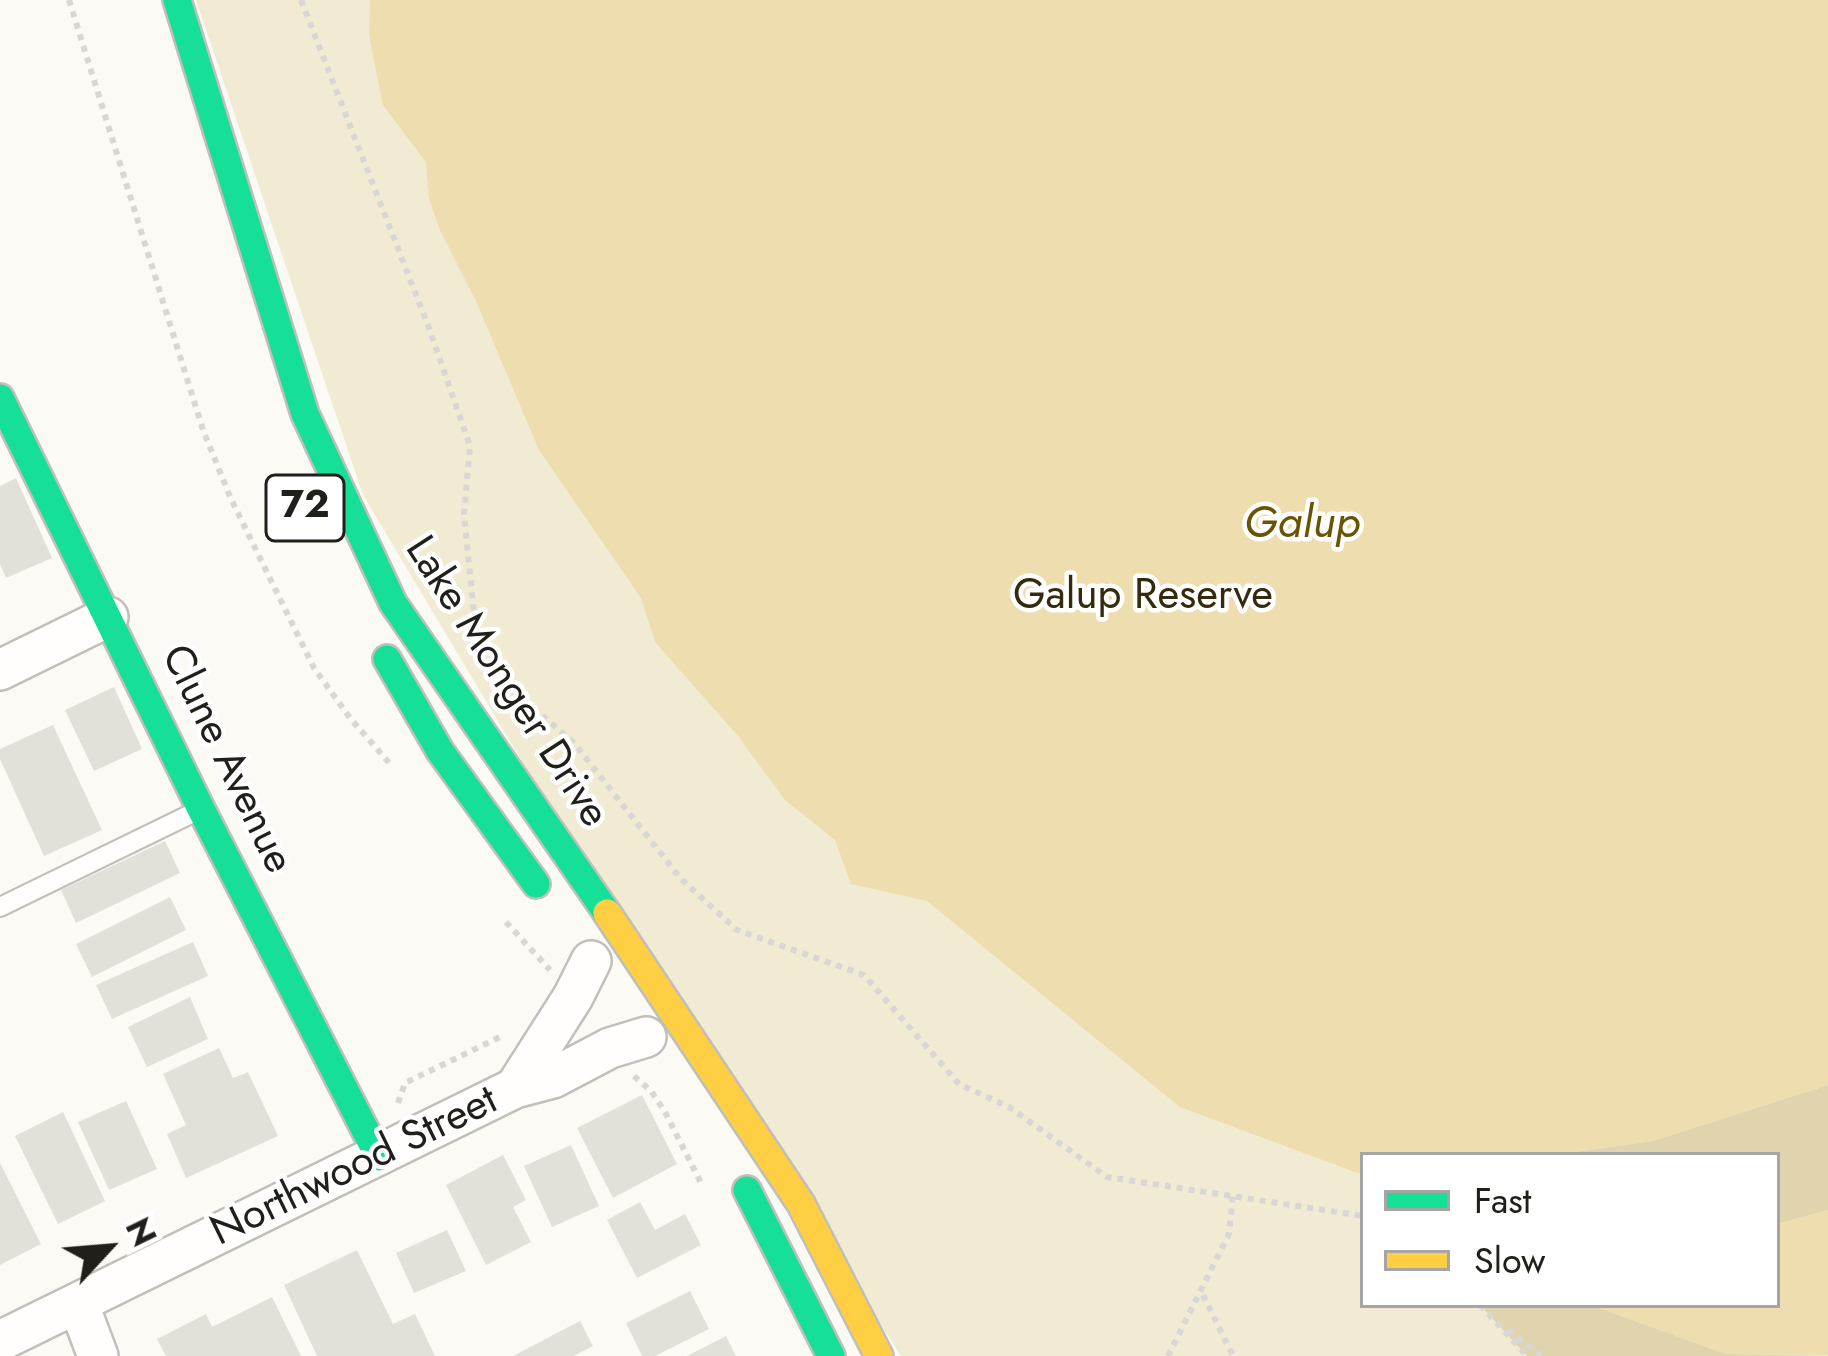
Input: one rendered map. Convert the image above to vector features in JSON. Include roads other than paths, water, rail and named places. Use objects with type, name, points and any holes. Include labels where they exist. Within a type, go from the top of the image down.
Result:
[{"type":"main road","name":"Lake Monger Drive","points":[[177,0],[305,414],[393,603],[801,1204],[879,1356]]},
{"type":"main road","name":"Clune Avenue","points":[[3,412],[379,1157]]},
{"type":"main road","name":"Lake Monger Drive","points":[[370,630],[440,751],[550,904]]},
{"type":"main road","points":[[735,1170],[831,1356]]},
{"type":"street","points":[[0,670],[108,617]]},
{"type":"street","name":"Northwood Street","points":[[515,1088],[586,970]]},
{"type":"street","name":"Northwood Street","points":[[0,1341],[515,1088],[554,1078],[637,1040]]},
{"type":"street","points":[[78,1303],[98,1356]]},
{"type":"lane","points":[[0,907],[201,809]]},
{"type":"water","name":"Galup","points":[[370,0],[1828,0],[1828,1085],[1653,1141],[1574,1152],[1360,1152],[1360,1174],[1180,1107],[927,901],[851,884],[835,840],[785,800],[738,736],[655,642],[641,598],[539,450],[476,301],[440,230],[429,199],[426,162],[383,105],[369,35]]},
{"type":"water","points":[[1828,1210],[1828,1355],[1726,1354],[1599,1308],[1780,1308],[1780,1223]]},
{"type":"park label","name":"Galup Reserve","points":[[1143,598]]}]
